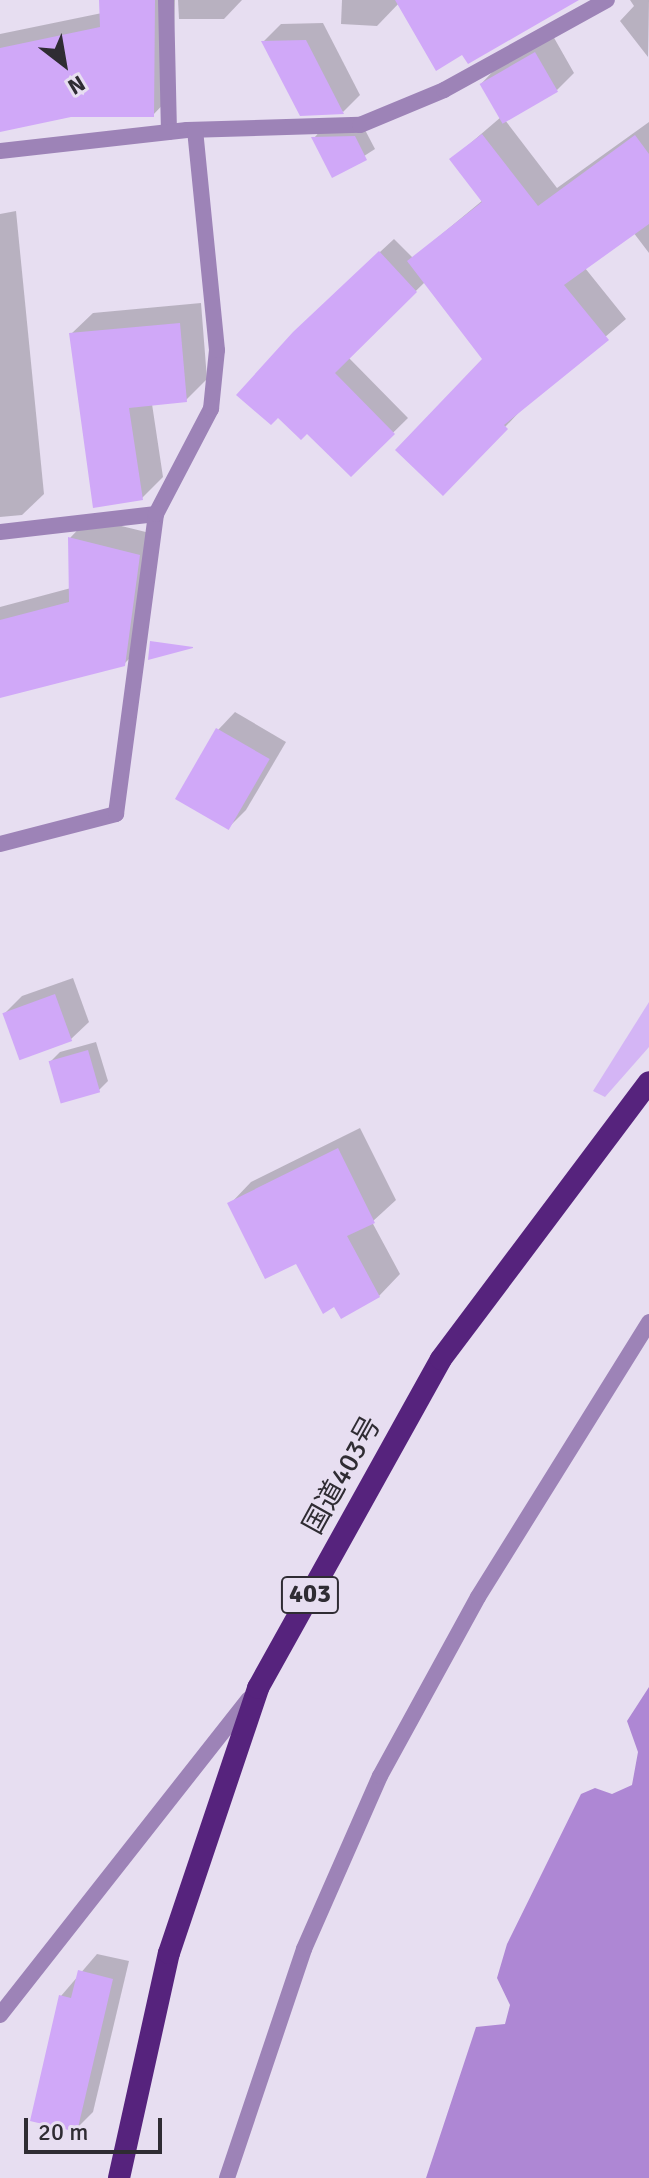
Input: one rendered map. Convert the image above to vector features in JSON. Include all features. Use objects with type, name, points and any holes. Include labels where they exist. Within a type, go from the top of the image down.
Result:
[{"type":"highway","name":"国道403号","points":[[119,2178],[169,1953],[258,1688],[441,1359],[649,1082]]},
{"type":"street","points":[[166,0],[169,132]]},
{"type":"street","points":[[0,151],[195,130],[360,125],[444,90],[607,0]]},
{"type":"street","points":[[0,844],[116,814],[156,514],[211,409],[217,350],[195,130]]},
{"type":"street","points":[[0,532],[156,514]]},
{"type":"street","points":[[227,2178],[304,1949],[380,1776],[478,1597],[649,1322]]},
{"type":"street","points":[[0,2015],[258,1688]]},
{"type":"shaded area","points":[[649,1002],[649,1047],[605,1097],[593,1091]]},
{"type":"shaded area","points":[[649,1687],[649,2178],[426,2178],[476,2027],[505,2024],[510,2005],[497,1978],[507,1944],[581,1794],[595,1788],[612,1794],[632,1785],[638,1752],[627,1721]]},
{"type":"building","points":[[99,0],[155,0],[154,117],[71,117],[0,132],[0,48],[100,27]]},
{"type":"building","points":[[395,0],[579,0],[468,64],[462,55],[436,71]]},
{"type":"building","points":[[306,40],[344,114],[300,116],[261,41]]},
{"type":"building","points":[[535,52],[558,92],[503,124],[480,84]]},
{"type":"building","points":[[482,134],[538,206],[635,135],[649,154],[649,224],[564,285],[609,340],[504,425],[508,429],[443,496],[395,450],[482,359],[407,261],[482,202],[449,159]]},
{"type":"building","points":[[355,136],[367,160],[332,178],[311,137]]},
{"type":"building","points":[[379,251],[417,292],[335,373],[395,434],[351,477],[307,434],[301,440],[278,418],[271,425],[236,395],[293,332]]},
{"type":"building","points":[[180,323],[187,402],[129,408],[143,500],[93,508],[69,333]]},
{"type":"building","points":[[68,537],[140,555],[125,666],[0,698],[0,620],[69,602]]},
{"type":"building","points":[[150,641],[193,647],[193,648],[148,660]]},
{"type":"building","points":[[216,728],[270,759],[229,830],[175,799]]},
{"type":"building","points":[[55,994],[72,1041],[19,1060],[2,1013]]},
{"type":"building","points":[[88,1050],[100,1092],[61,1104],[49,1061]]},
{"type":"building","points":[[338,1148],[375,1223],[347,1236],[380,1297],[341,1319],[334,1307],[323,1314],[296,1264],[265,1279],[227,1203]]},
{"type":"building","points":[[78,1970],[113,1979],[77,2132],[30,2121],[59,1995],[71,1998]]}]
